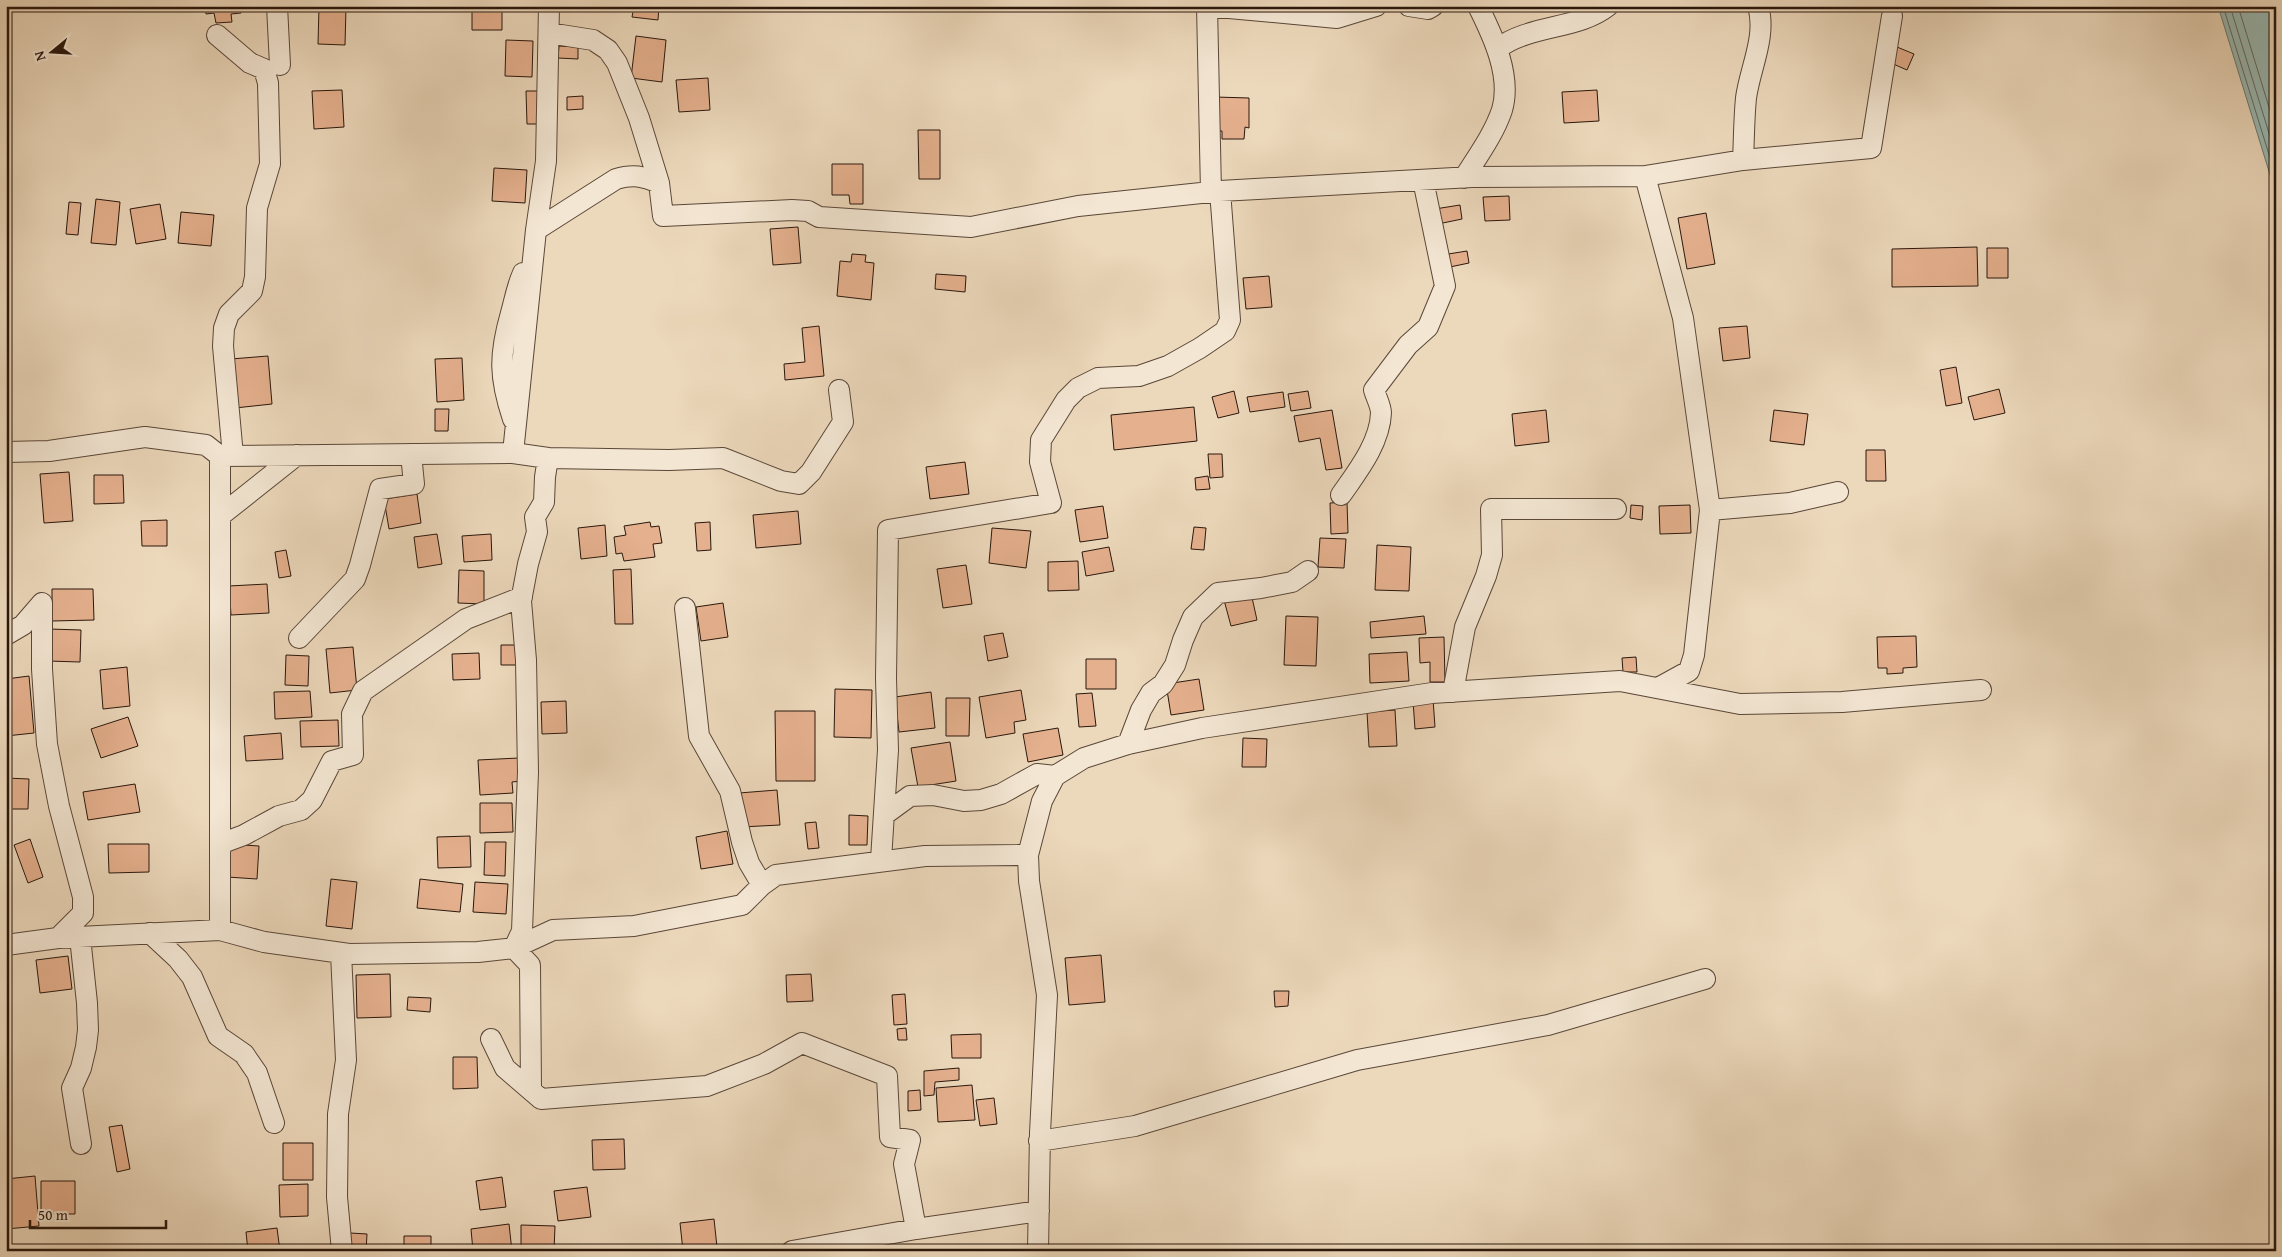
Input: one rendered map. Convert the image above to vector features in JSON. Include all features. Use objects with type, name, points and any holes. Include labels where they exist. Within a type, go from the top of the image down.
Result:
[{"type":"street","points":[[277,6],[280,65]]},
{"type":"street","points":[[513,453],[533,254],[546,161],[549,6]]},
{"type":"street","points":[[880,860],[888,750],[886,678],[888,530],[1051,503],[1040,462],[1041,440],[1066,400],[1078,388],[1098,378],[1139,376],[1168,366],[1225,331],[1230,320],[1215,191],[1207,6],[1337,18],[1376,6]]},
{"type":"street","points":[[1409,6],[1428,9],[1433,6]]},
{"type":"street","points":[[1464,178],[1484,147],[1502,109],[1505,80],[1497,49],[1478,6]]},
{"type":"street","points":[[1497,49],[1509,40],[1595,15],[1608,6]]},
{"type":"street","points":[[1743,160],[1746,98],[1758,45],[1760,13],[1758,6]]},
{"type":"street","points":[[549,33],[593,40],[608,50],[617,63],[639,118],[659,183],[663,216],[800,210],[808,211],[819,217],[971,227],[1078,206],[1215,191],[1464,178],[1645,176],[1743,160],[1871,148],[1892,16]]},
{"type":"street","points":[[217,35],[250,63],[264,69],[268,83],[270,164],[257,208],[255,277],[252,291],[229,314],[224,328],[227,456],[220,516],[220,930]]},
{"type":"street","points":[[536,230],[616,179],[630,174],[643,176],[659,183]]},
{"type":"street","points":[[1645,176],[1683,318],[1710,510],[1694,655],[1689,671],[1658,688]]},
{"type":"street","points":[[1341,495],[1363,464],[1377,430],[1381,412],[1374,390],[1408,345],[1428,327],[1445,286],[1422,180]]},
{"type":"street","points":[[6,452],[49,451],[144,436],[206,445],[227,456],[513,453],[548,458],[669,460],[722,458],[781,481],[799,484],[811,472],[843,422],[839,390]]},
{"type":"street","points":[[299,638],[355,579],[380,489],[414,484],[411,454]]},
{"type":"street","points":[[220,516],[297,455]]},
{"type":"street","points":[[514,948],[522,931],[528,772],[526,660],[522,597],[537,532],[535,517],[544,502],[548,458]]},
{"type":"street","points":[[1710,510],[1790,503],[1838,492]]},
{"type":"street","points":[[1453,692],[1464,627],[1486,576],[1492,555],[1491,509],[1616,509]]},
{"type":"street","points":[[1128,744],[1141,710],[1151,693],[1163,684],[1175,665],[1182,640],[1193,617],[1218,593],[1262,588],[1292,582],[1308,571]]},
{"type":"street","points":[[220,844],[244,835],[279,816],[301,810],[312,800],[332,761],[353,755],[352,714],[363,691],[466,619],[522,597]]},
{"type":"street","points":[[6,635],[23,624],[42,603],[42,669],[47,744],[59,806],[83,897],[83,913],[58,938]]},
{"type":"street","points":[[685,608],[699,736],[730,791],[749,863],[762,885]]},
{"type":"street","points":[[1038,1251],[1040,1141],[1047,995],[1029,881],[1028,855],[1042,801],[1055,776],[1084,758],[1128,744],[1202,728],[1453,692],[1620,681],[1740,704],[1842,702],[1981,690]]},
{"type":"street","points":[[884,815],[910,796],[933,794],[964,801],[981,800],[1001,794],[1037,774],[1055,776]]},
{"type":"street","points":[[6,945],[58,938],[220,930],[264,942],[341,953],[478,952],[514,948],[553,930],[634,926],[742,905],[762,885],[776,875],[880,860],[955,854],[1028,855]]},
{"type":"street","points":[[150,933],[178,959],[192,977],[218,1036],[244,1054],[257,1074],[274,1123]]},
{"type":"street","points":[[80,937],[88,1003],[88,1030],[81,1068],[72,1088],[82,1144]]},
{"type":"street","points":[[514,948],[530,965],[531,1088]]},
{"type":"street","points":[[341,953],[346,1060],[338,1114],[337,1196],[342,1251]]},
{"type":"street","points":[[1040,1141],[1135,1126],[1357,1060],[1548,1025],[1705,979]]},
{"type":"street","points":[[491,1038],[504,1068],[531,1088],[541,1099],[707,1086],[764,1064],[802,1043],[887,1076],[890,1137],[910,1140],[904,1164],[916,1229]]},
{"type":"street","points":[[792,1251],[916,1229],[1039,1211]]},
{"type":"water","points":[[2218,6],[2276,6],[2276,194]]},
{"type":"building","points":[[205,6],[240,6],[241,13],[231,14],[232,22],[216,23],[214,13],[206,14]]},
{"type":"building","points":[[472,6],[502,6],[502,30],[472,30]]},
{"type":"building","points":[[634,6],[659,6],[658,20],[632,17]]},
{"type":"building","points":[[894,6],[919,6],[894,10]]},
{"type":"building","points":[[319,7],[346,7],[345,45],[318,44]]},
{"type":"building","points":[[636,36],[666,40],[662,82],[631,78]]},
{"type":"building","points":[[506,40],[533,41],[532,77],[505,76]]},
{"type":"building","points":[[559,46],[578,47],[578,59],[558,58]]},
{"type":"building","points":[[1897,47],[1914,54],[1907,70],[1891,63]]},
{"type":"building","points":[[708,78],[710,110],[679,112],[676,80]]},
{"type":"building","points":[[342,90],[344,127],[314,129],[312,91]]},
{"type":"building","points":[[1597,90],[1599,121],[1564,123],[1562,92]]},
{"type":"building","points":[[526,91],[539,91],[540,124],[527,124]]},
{"type":"building","points":[[583,96],[583,109],[567,110],[567,97]]},
{"type":"building","points":[[1215,97],[1249,98],[1249,128],[1245,127],[1244,139],[1222,139],[1222,131],[1214,131]]},
{"type":"building","points":[[918,130],[940,130],[940,179],[919,179]]},
{"type":"building","points":[[832,164],[863,164],[863,204],[850,204],[849,195],[832,195]]},
{"type":"building","points":[[494,168],[527,170],[525,203],[492,201]]},
{"type":"building","points":[[1509,196],[1510,220],[1485,221],[1483,197]]},
{"type":"building","points":[[96,199],[120,202],[116,245],[91,243]]},
{"type":"building","points":[[69,202],[81,203],[78,235],[66,234]]},
{"type":"building","points":[[160,204],[166,239],[136,244],[130,209]]},
{"type":"building","points":[[1460,205],[1462,219],[1438,224],[1435,209]]},
{"type":"building","points":[[181,212],[214,215],[211,246],[178,243]]},
{"type":"building","points":[[1706,213],[1715,264],[1687,269],[1678,218]]},
{"type":"building","points":[[798,227],[801,263],[773,265],[770,229]]},
{"type":"building","points":[[1977,247],[1978,286],[1892,287],[1892,249]]},
{"type":"building","points":[[1987,248],[2008,248],[2008,278],[1987,278]]},
{"type":"building","points":[[1467,251],[1469,263],[1445,268],[1442,255]]},
{"type":"building","points":[[852,254],[866,255],[865,262],[874,263],[871,300],[837,296],[840,261],[851,262]]},
{"type":"building","points":[[936,274],[966,276],[965,292],[935,289]]},
{"type":"building","points":[[1269,276],[1272,307],[1246,309],[1243,278]]},
{"type":"building","points":[[819,326],[824,376],[785,380],[784,364],[805,362],[802,328]]},
{"type":"building","points":[[1747,326],[1750,358],[1723,361],[1719,328]]},
{"type":"building","points":[[268,356],[272,404],[235,408],[231,359]]},
{"type":"building","points":[[462,358],[464,400],[437,402],[435,359]]},
{"type":"building","points":[[1956,367],[1962,403],[1946,406],[1940,370]]},
{"type":"building","points":[[1999,389],[2005,413],[1974,420],[1968,397]]},
{"type":"building","points":[[1234,391],[1239,413],[1218,418],[1212,397]]},
{"type":"building","points":[[1308,391],[1311,408],[1291,411],[1288,394]]},
{"type":"building","points":[[1283,392],[1285,407],[1250,412],[1247,397]]},
{"type":"building","points":[[1194,407],[1197,441],[1114,450],[1111,415]]},
{"type":"building","points":[[435,409],[449,409],[448,431],[435,431]]},
{"type":"building","points":[[1332,410],[1342,468],[1326,470],[1320,438],[1299,442],[1294,416]]},
{"type":"building","points":[[1546,410],[1549,442],[1515,446],[1512,414]]},
{"type":"building","points":[[1774,410],[1808,414],[1804,445],[1770,441]]},
{"type":"building","points":[[1866,450],[1885,450],[1886,481],[1866,481]]},
{"type":"building","points":[[1208,454],[1222,454],[1223,477],[1210,478]]},
{"type":"building","points":[[965,462],[969,494],[930,499],[926,467]]},
{"type":"building","points":[[69,472],[73,521],[44,523],[40,474]]},
{"type":"building","points":[[94,475],[123,475],[124,503],[94,504]]},
{"type":"building","points":[[1208,476],[1210,489],[1196,490],[1195,478]]},
{"type":"building","points":[[417,494],[421,523],[389,529],[384,499]]},
{"type":"building","points":[[1347,502],[1348,533],[1331,534],[1330,503]]},
{"type":"building","points":[[1631,505],[1643,506],[1642,520],[1630,518]]},
{"type":"building","points":[[1690,505],[1691,533],[1660,534],[1659,506]]},
{"type":"building","points":[[1103,506],[1108,538],[1080,542],[1075,510]]},
{"type":"building","points":[[798,511],[801,544],[756,548],[753,515]]},
{"type":"building","points":[[167,520],[167,546],[142,546],[141,521]]},
{"type":"building","points":[[650,522],[651,527],[659,526],[662,543],[653,544],[655,557],[624,561],[622,553],[616,554],[614,537],[626,535],[624,526]]},
{"type":"building","points":[[710,522],[711,550],[697,551],[695,523]]},
{"type":"building","points":[[605,525],[607,556],[581,559],[578,528]]},
{"type":"building","points":[[1194,527],[1206,528],[1204,550],[1191,549]]},
{"type":"building","points":[[992,528],[1031,531],[1026,568],[989,563]]},
{"type":"building","points":[[437,534],[442,564],[418,568],[414,537]]},
{"type":"building","points":[[491,534],[492,560],[464,562],[462,536]]},
{"type":"building","points":[[1320,538],[1346,539],[1344,568],[1318,567]]},
{"type":"building","points":[[1377,545],[1411,547],[1409,591],[1375,590]]},
{"type":"building","points":[[1109,547],[1114,571],[1086,576],[1082,552]]},
{"type":"building","points":[[286,550],[291,576],[279,578],[275,552]]},
{"type":"building","points":[[6,557],[9,589],[6,589]]},
{"type":"building","points":[[1078,561],[1079,590],[1048,591],[1048,562]]},
{"type":"building","points":[[966,565],[972,604],[943,608],[937,569]]},
{"type":"building","points":[[631,569],[633,624],[615,624],[613,570]]},
{"type":"building","points":[[459,570],[484,571],[484,604],[458,603]]},
{"type":"building","points":[[267,584],[269,613],[231,615],[229,586]]},
{"type":"building","points":[[52,589],[93,589],[94,620],[52,621]]},
{"type":"building","points":[[1251,593],[1257,620],[1231,626],[1224,600]]},
{"type":"building","points":[[723,603],[728,637],[701,641],[696,607]]},
{"type":"building","points":[[1286,616],[1318,617],[1316,666],[1284,665]]},
{"type":"building","points":[[1424,616],[1426,634],[1371,638],[1370,622]]},
{"type":"building","points":[[49,629],[81,630],[80,662],[48,661]]},
{"type":"building","points":[[1003,633],[1008,657],[988,661],[984,636]]},
{"type":"building","points":[[1916,636],[1917,667],[1903,668],[1903,673],[1887,674],[1887,668],[1878,668],[1877,637]]},
{"type":"building","points":[[1444,637],[1445,682],[1430,682],[1430,662],[1420,663],[1419,638]]},
{"type":"building","points":[[501,645],[517,645],[517,665],[501,665]]},
{"type":"building","points":[[353,647],[357,690],[330,693],[326,649]]},
{"type":"building","points":[[1407,652],[1409,681],[1370,683],[1369,654]]},
{"type":"building","points":[[479,653],[480,679],[453,680],[452,654]]},
{"type":"building","points":[[286,655],[309,656],[308,686],[285,685]]},
{"type":"building","points":[[1636,657],[1637,672],[1623,672],[1622,658]]},
{"type":"building","points":[[1086,659],[1116,659],[1116,689],[1086,689]]},
{"type":"building","points":[[127,667],[130,706],[103,709],[100,670]]},
{"type":"building","points":[[29,676],[34,733],[6,736],[6,679]]},
{"type":"building","points":[[1199,679],[1204,710],[1171,715],[1166,684]]},
{"type":"building","points":[[835,689],[872,690],[871,738],[834,737]]},
{"type":"building","points":[[1021,690],[1026,720],[1014,722],[1015,733],[986,738],[979,697]]},
{"type":"building","points":[[310,691],[312,717],[275,719],[274,692]]},
{"type":"building","points":[[931,692],[935,728],[899,732],[895,697]]},
{"type":"building","points":[[1092,693],[1096,726],[1079,727],[1076,694]]},
{"type":"building","points":[[946,698],[970,698],[969,736],[946,736]]},
{"type":"building","points":[[1433,699],[1435,727],[1415,729],[1413,701]]},
{"type":"building","points":[[566,701],[567,733],[542,734],[541,702]]},
{"type":"building","points":[[1395,710],[1397,746],[1369,747],[1367,712]]},
{"type":"building","points":[[775,711],[815,711],[815,781],[776,781]]},
{"type":"building","points":[[128,717],[138,746],[101,758],[91,729]]},
{"type":"building","points":[[338,720],[339,746],[301,747],[300,721]]},
{"type":"building","points":[[1058,728],[1063,755],[1028,762],[1023,734]]},
{"type":"building","points":[[281,733],[283,759],[246,761],[244,736]]},
{"type":"building","points":[[1243,738],[1267,739],[1266,767],[1242,767]]},
{"type":"building","points":[[950,742],[956,781],[918,787],[911,748]]},
{"type":"building","points":[[519,758],[521,781],[512,782],[513,793],[480,795],[478,760]]},
{"type":"building","points":[[6,778],[29,779],[28,809],[6,809]]},
{"type":"building","points":[[135,784],[140,812],[88,820],[83,792]]},
{"type":"building","points":[[777,790],[780,825],[741,827],[739,793]]},
{"type":"building","points":[[480,803],[512,803],[513,832],[480,833]]},
{"type":"building","points":[[849,815],[868,816],[867,845],[849,845]]},
{"type":"building","points":[[816,822],[819,848],[808,849],[805,823]]},
{"type":"building","points":[[727,831],[733,864],[701,869],[696,837]]},
{"type":"building","points":[[470,836],[471,867],[438,868],[437,837]]},
{"type":"building","points":[[30,839],[43,877],[28,883],[14,845]]},
{"type":"building","points":[[485,842],[506,842],[505,876],[484,875]]},
{"type":"building","points":[[108,844],[149,844],[149,872],[109,873]]},
{"type":"building","points":[[229,844],[259,846],[257,879],[227,877]]},
{"type":"building","points":[[331,879],[357,882],[352,929],[326,926]]},
{"type":"building","points":[[420,879],[463,884],[460,912],[417,908]]},
{"type":"building","points":[[475,882],[508,884],[506,914],[473,912]]},
{"type":"building","points":[[1101,955],[1105,1002],[1069,1005],[1065,958]]},
{"type":"building","points":[[68,956],[72,989],[40,993],[36,960]]},
{"type":"building","points":[[390,974],[391,1017],[357,1018],[356,975]]},
{"type":"building","points":[[811,974],[813,1001],[787,1002],[786,975]]},
{"type":"building","points":[[1274,991],[1289,991],[1288,1006],[1275,1007]]},
{"type":"building","points":[[905,994],[907,1024],[894,1025],[892,995]]},
{"type":"building","points":[[408,997],[431,998],[430,1012],[407,1010]]},
{"type":"building","points":[[906,1028],[907,1040],[898,1040],[897,1029]]},
{"type":"building","points":[[981,1034],[981,1058],[952,1058],[951,1035]]},
{"type":"building","points":[[453,1057],[477,1057],[478,1088],[453,1089]]},
{"type":"building","points":[[959,1068],[959,1080],[935,1082],[934,1095],[924,1096],[924,1071]]},
{"type":"building","points":[[972,1085],[975,1120],[938,1122],[936,1088]]},
{"type":"building","points":[[920,1090],[921,1110],[908,1111],[908,1091]]},
{"type":"building","points":[[994,1098],[997,1124],[980,1126],[976,1100]]},
{"type":"building","points":[[122,1125],[130,1169],[117,1172],[109,1127]]},
{"type":"building","points":[[624,1139],[625,1169],[593,1170],[592,1140]]},
{"type":"building","points":[[283,1143],[313,1143],[313,1180],[283,1180]]},
{"type":"building","points":[[35,1176],[39,1226],[6,1229],[6,1179]]},
{"type":"building","points":[[502,1177],[506,1207],[480,1210],[476,1181]]},
{"type":"building","points":[[41,1181],[75,1181],[75,1214],[41,1214]]},
{"type":"building","points":[[308,1184],[308,1216],[280,1217],[279,1185]]},
{"type":"building","points":[[587,1187],[591,1217],[558,1221],[554,1191]]},
{"type":"building","points":[[714,1219],[717,1247],[683,1251],[680,1223]]},
{"type":"building","points":[[509,1224],[512,1251],[473,1251],[471,1229]]},
{"type":"building","points":[[521,1225],[555,1226],[554,1251],[521,1251]]},
{"type":"building","points":[[277,1228],[280,1251],[248,1251],[246,1232]]},
{"type":"building","points":[[350,1233],[367,1234],[366,1251],[348,1251]]},
{"type":"building","points":[[404,1236],[431,1236],[431,1251],[404,1251]]}]
